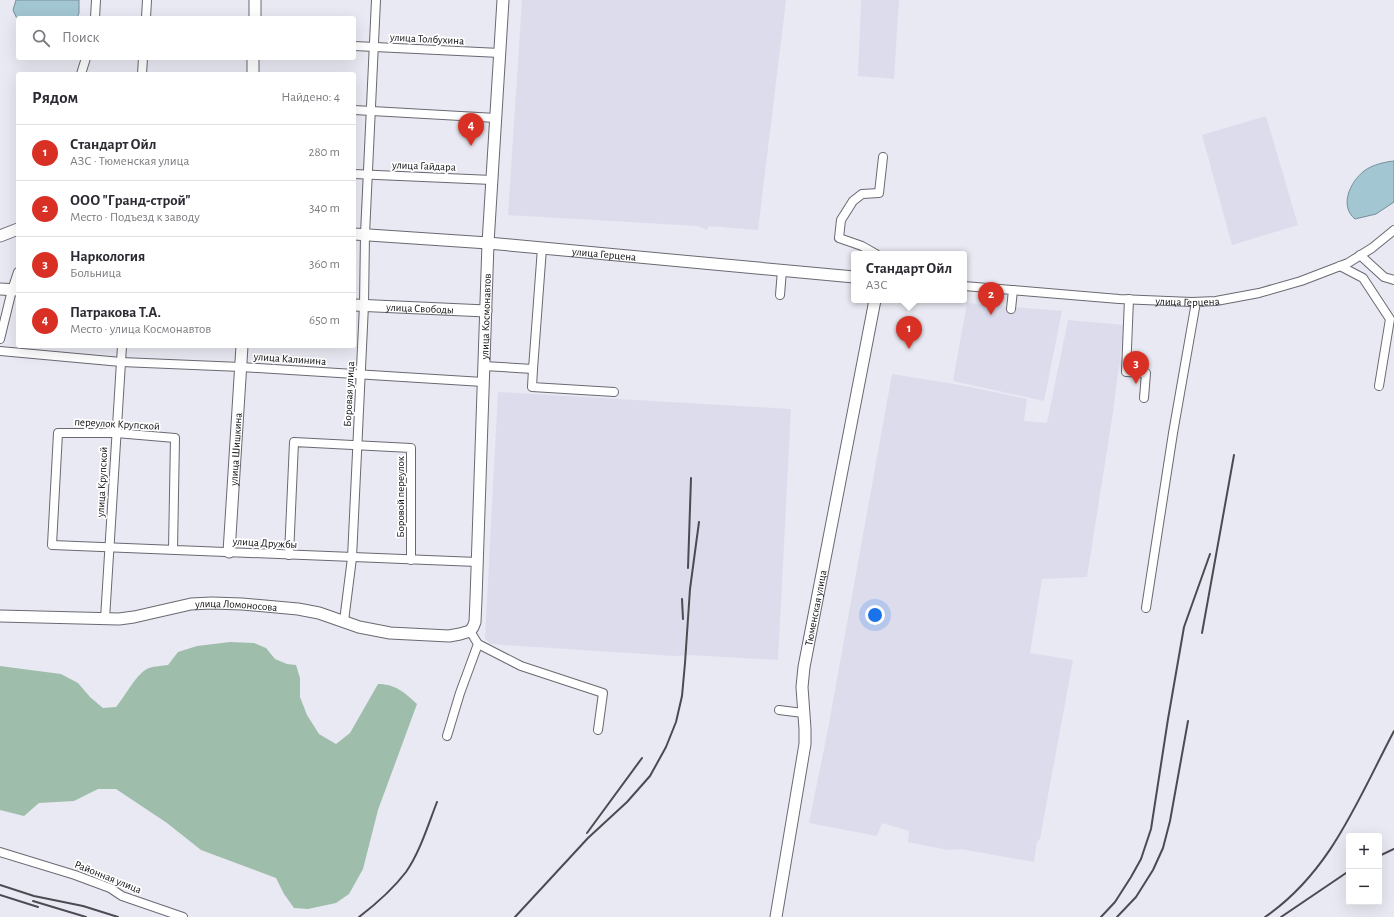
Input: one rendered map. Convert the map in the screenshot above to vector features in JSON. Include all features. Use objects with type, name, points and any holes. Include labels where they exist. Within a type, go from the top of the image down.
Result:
[{"type":"street","points":[[95,16],[96,0]]},
{"type":"street","points":[[146,16],[147,0]]},
{"type":"street","points":[[255,0],[255,16]]},
{"type":"street","name":"Боровая улица","points":[[344,621],[352,558],[361,374],[359,234],[368,174],[376,0]]},
{"type":"street","name":"улица Космонавтов","points":[[470,631],[475,622],[488,243],[503,0]]},
{"type":"street","name":"улица Толбухина","points":[[356,46],[500,53]]},
{"type":"street","points":[[82,72],[85,60]]},
{"type":"street","points":[[142,72],[143,60]]},
{"type":"street","points":[[253,60],[253,72]]},
{"type":"street","points":[[356,110],[496,118]]},
{"type":"street","points":[[871,251],[862,246],[839,238],[841,220],[854,201],[862,194],[879,193],[883,157]]},
{"type":"street","name":"улица Гайдара","points":[[356,174],[492,180]]},
{"type":"street","points":[[0,236],[16,230]]},
{"type":"street","name":"улица Герцена","points":[[967,286],[1129,300],[1196,302],[1216,300],[1259,293],[1301,281],[1348,263],[1394,230]]},
{"type":"street","name":"улица Герцена","points":[[359,234],[488,243],[851,277]]},
{"type":"street","points":[[542,248],[532,387],[614,392]]},
{"type":"street","points":[[1360,255],[1384,277],[1394,280]]},
{"type":"street","points":[[1340,266],[1363,278],[1390,320],[1379,386]]},
{"type":"street","points":[[780,295],[782,270]]},
{"type":"street","points":[[0,289],[15,290],[0,340]]},
{"type":"street","points":[[1011,309],[1013,290]]},
{"type":"street","points":[[1129,300],[1126,372],[1146,373],[1144,398]]},
{"type":"street","points":[[1146,608],[1173,433],[1196,302]]},
{"type":"street","name":"Тюменская улица","points":[[776,917],[805,744],[802,687],[804,667],[874,303]]},
{"type":"street","name":"улица Свободы","points":[[359,305],[486,310]]},
{"type":"street","name":"улица Крупской","points":[[105,619],[122,348]]},
{"type":"street","name":"улица Шишкина","points":[[229,552],[242,348]]},
{"type":"street","name":"улица Калинина","points":[[0,351],[121,362],[241,367],[483,382]]},
{"type":"street","points":[[484,366],[533,369]]},
{"type":"street","name":"переулок Крупской","points":[[52,545],[58,432],[116,433],[175,438],[173,550]]},
{"type":"street","name":"Боровой переулок","points":[[289,555],[294,442],[357,444],[411,448],[411,560]]},
{"type":"street","name":"улица Дружбы","points":[[52,545],[477,562]]},
{"type":"street","name":"улица Ломоносова","points":[[0,616],[105,619],[134,617],[191,604],[212,603],[298,609],[319,613],[359,627],[390,633],[449,636],[470,631]]},
{"type":"street","points":[[470,631],[478,644],[521,666],[603,693],[598,730]]},
{"type":"street","points":[[447,736],[460,693],[478,644]]},
{"type":"street","points":[[779,710],[803,713]]},
{"type":"street","name":"Районная улица","points":[[0,852],[75,875],[110,888],[122,896],[183,917]]},
{"type":"shaded area","points":[[16,0],[79,0],[78,16],[16,17],[13,10]]},
{"type":"shaded area","points":[[522,0],[786,0],[758,230],[709,226],[707,230],[697,226],[508,215]]},
{"type":"shaded area","points":[[861,0],[899,0],[894,79],[858,76]]},
{"type":"shaded area","points":[[1266,116],[1298,225],[1232,245],[1202,135]]},
{"type":"shaded area","points":[[1394,161],[1394,202],[1376,214],[1355,219],[1350,214],[1347,201],[1348,194],[1354,181],[1364,171],[1371,167]]},
{"type":"shaded area","points":[[967,303],[1062,311],[1044,401],[953,381]]},
{"type":"shaded area","points":[[1068,320],[1124,325],[1113,412],[1087,577],[1042,579],[1030,653],[1073,660],[1040,839],[1037,842],[1034,862],[961,849],[948,850],[908,842],[909,831],[882,823],[877,836],[809,823],[828,729],[892,374],[960,385],[1027,399],[1024,421],[1047,423]]},
{"type":"shaded area","points":[[498,392],[791,409],[778,660],[689,655],[675,656],[490,644],[485,638]]},
{"type":"green space","points":[[230,642],[254,643],[266,648],[275,659],[287,664],[296,665],[300,678],[300,697],[307,715],[319,734],[336,744],[350,733],[378,684],[395,687],[417,704],[378,810],[363,869],[349,894],[336,903],[308,909],[294,908],[284,894],[276,878],[201,850],[167,823],[116,789],[98,789],[74,801],[39,803],[24,816],[0,810],[0,666],[61,674],[78,683],[90,697],[103,708],[116,707],[136,679],[145,670],[151,667],[168,665],[178,652],[197,646]]},
{"type":"railway","points":[[1202,633],[1234,455]]},
{"type":"railway","points":[[688,568],[691,478]]},
{"type":"railway","points":[[515,917],[588,838],[627,802],[650,776],[666,747],[676,722],[682,696],[690,589],[699,522]]},
{"type":"railway","points":[[1101,917],[1115,902],[1131,877],[1141,859],[1151,829],[1184,627],[1210,554]]},
{"type":"railway","points":[[682,599],[683,619]]},
{"type":"railway","points":[[1117,917],[1136,897],[1153,870],[1163,848],[1170,821],[1188,721]]},
{"type":"railway","points":[[1265,917],[1288,899],[1308,879],[1341,833],[1394,731]]},
{"type":"railway","points":[[587,833],[642,758]]},
{"type":"railway","points":[[359,917],[384,896],[406,872],[420,847],[437,802]]},
{"type":"railway","points":[[1382,855],[1394,849]]},
{"type":"railway","points":[[1281,917],[1346,873]]},
{"type":"railway","points":[[0,885],[34,896],[83,906],[118,917]]},
{"type":"railway","points":[[0,895],[38,907]]},
{"type":"railway","points":[[33,901],[86,917]]},
{"type":"place","name":"Патракова Т.А.","points":[[471,146]]},
{"type":"place","name":"ООО \"Гранд-строй\"","points":[[991,315]]},
{"type":"place","name":"Стандарт Ойл","points":[[909,349]]},
{"type":"place","name":"Наркология","points":[[1136,384]]}]
